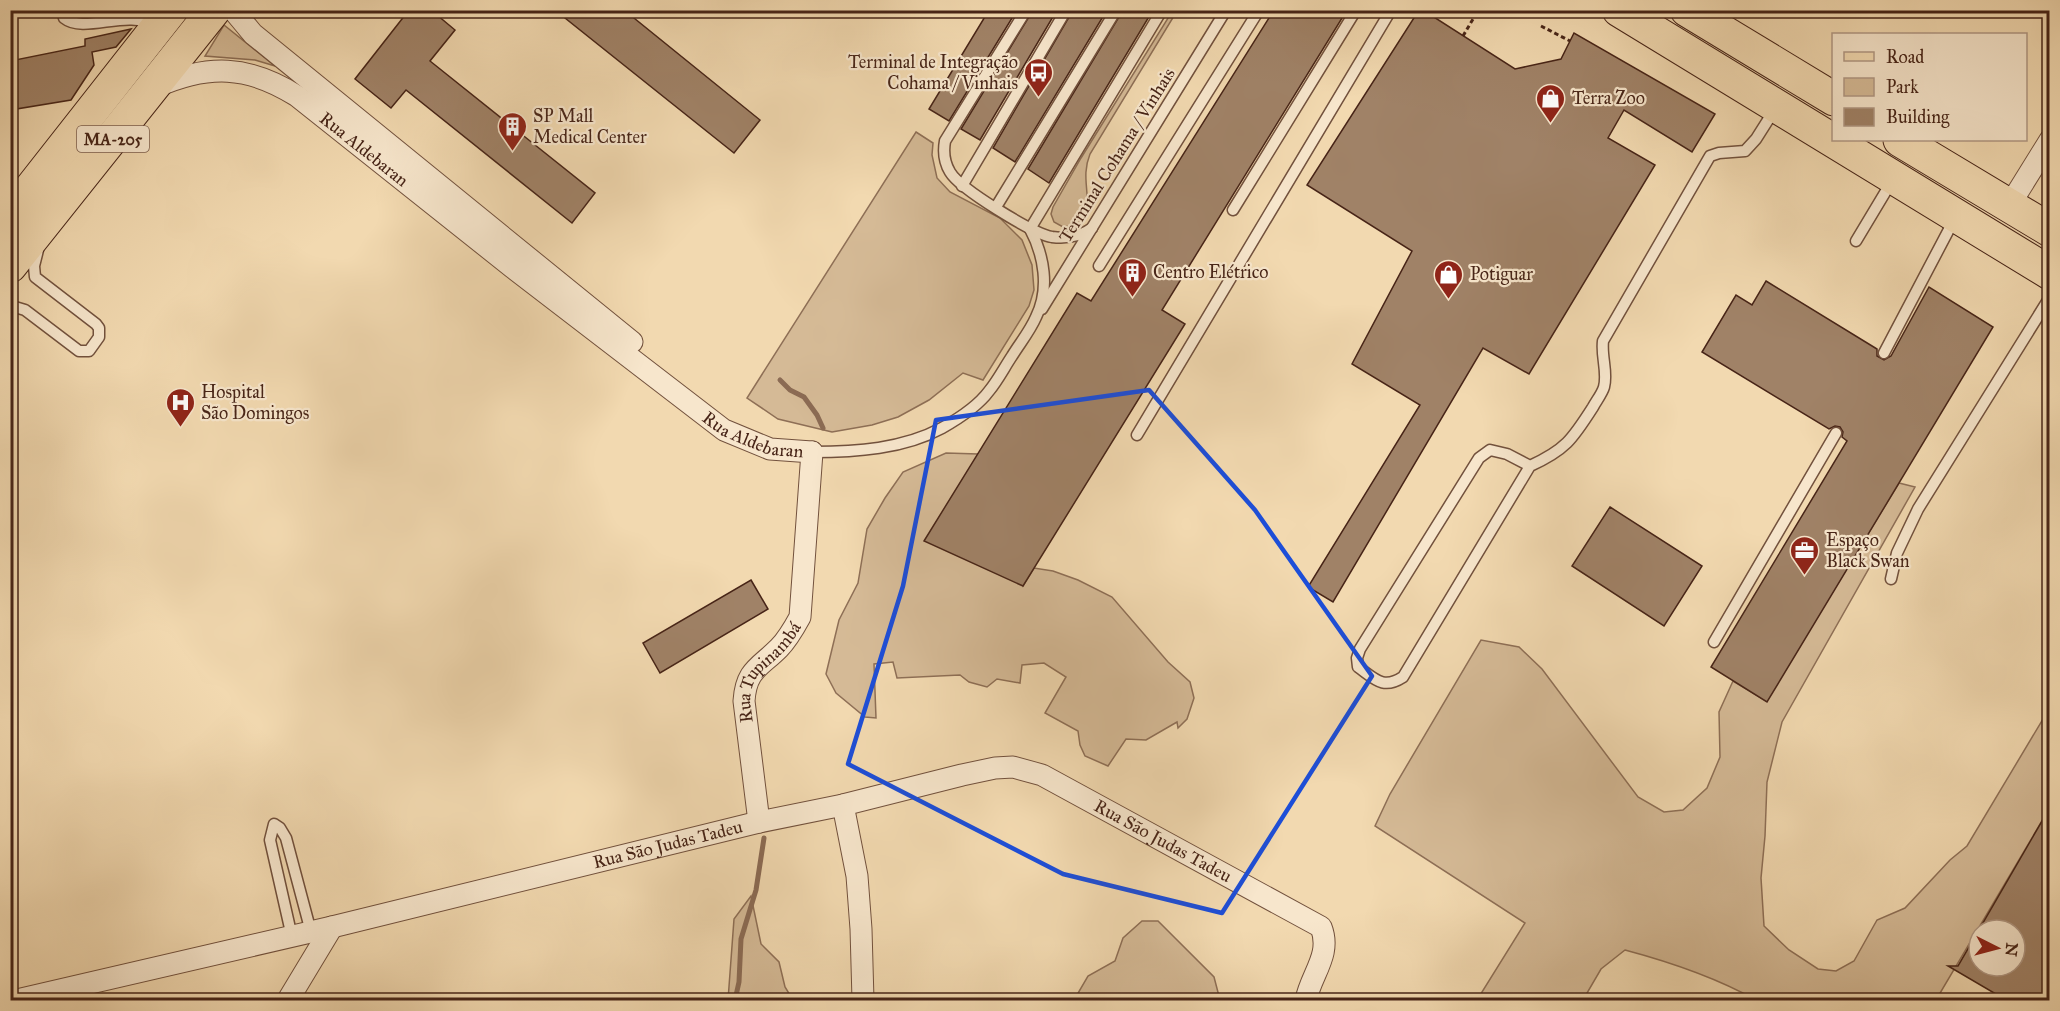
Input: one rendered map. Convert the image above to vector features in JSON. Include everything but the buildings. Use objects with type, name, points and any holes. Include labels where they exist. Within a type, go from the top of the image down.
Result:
[{"type":"main road","name":"MA-205","points":[[10,266],[214,10]]},
{"type":"main road","points":[[1619,10],[1832,140]]},
{"type":"main road","points":[[1700,14],[1832,98]]},
{"type":"main road","name":"MA-205","points":[[10,214],[163,20]]},
{"type":"main road","points":[[1833,141],[2049,273]]},
{"type":"main road","points":[[1902,141],[2032,217]]},
{"type":"street","name":"Rua Aldebaran","points":[[233,10],[253,34],[528,259],[729,419],[762,436],[812,452]]},
{"type":"street","name":"Rua Aldebaran","points":[[153,88],[192,73],[216,71],[254,74],[283,87],[724,430],[770,449],[812,452]]},
{"type":"street","points":[[2032,217],[2049,140]]},
{"type":"street","name":"Rua Tupinambá","points":[[759,822],[744,687],[750,674],[792,633],[800,617],[812,452]]},
{"type":"street","name":"Rua São Judas Tadeu","points":[[17,1000],[332,927],[759,822],[843,806],[994,768],[1013,767],[1042,775],[1321,927],[1325,948],[1306,1000]]},
{"type":"street","points":[[843,806],[857,876],[863,1000]]},
{"type":"street","points":[[288,1000],[332,927]]},
{"type":"lane","points":[[62,10],[64,18],[74,24],[140,19],[163,20]]},
{"type":"lane","points":[[1026,10],[945,141],[946,164],[950,173],[962,186],[1030,229],[1044,235],[1065,238],[1083,234],[1092,228]]},
{"type":"lane","points":[[962,186],[1066,10]]},
{"type":"lane","points":[[996,207],[1116,10]]},
{"type":"lane","points":[[1030,229],[1162,10]]},
{"type":"lane","name":"Terminal Cohama / Vinhais","points":[[812,452],[861,451],[889,446],[941,428],[989,392],[1226,10]]},
{"type":"lane","points":[[1099,267],[1259,10]]},
{"type":"lane","points":[[1233,210],[1356,10]]},
{"type":"lane","points":[[1137,435],[1391,10]]},
{"type":"lane","points":[[1530,466],[1498,451],[1490,450],[1479,458],[1360,649],[1357,658],[1358,667],[1386,684],[1403,678],[1530,466],[1554,455],[1568,444],[1604,389],[1606,374],[1602,351],[1603,341],[1710,156],[1745,151],[1756,139],[1776,106]]},
{"type":"lane","points":[[1856,241],[1894,178]]},
{"type":"lane","points":[[1884,353],[1956,216]]},
{"type":"lane","points":[[10,310],[15,308],[25,310],[79,351],[89,351],[99,337],[99,328],[96,324],[35,277],[34,266],[44,223]]},
{"type":"lane","points":[[1030,229],[1038,243],[1043,263],[1043,288],[1037,316]]},
{"type":"lane","points":[[1891,579],[1897,553],[1918,509],[2049,297]]},
{"type":"lane","points":[[1714,642],[1836,433]]},
{"type":"lane","points":[[274,824],[280,828],[286,838],[302,934],[270,840],[274,824]]},
{"type":"path","points":[[1463,36],[1476,14]]},
{"type":"path","points":[[1541,26],[1570,41]]},
{"type":"highlighted area","points":[[1149,390],[1255,510],[1372,676],[1222,913],[1063,874],[848,764],[903,586],[936,420]]},
{"type":"green space","points":[[1173,10],[1177,11],[1090,154],[1086,174],[1087,200],[1083,216],[1077,225],[1063,227],[1054,222],[1051,214],[1053,207]]},
{"type":"green space","points":[[224,25],[275,66],[255,60],[205,56]]},
{"type":"green space","points":[[916,132],[933,143],[932,155],[937,178],[950,192],[1000,218],[1022,240],[1032,265],[1034,290],[1029,306],[983,380],[963,373],[929,400],[898,417],[872,425],[832,432],[778,419],[747,398]]},
{"type":"green space","points":[[946,453],[978,454],[1023,586],[1034,568],[1053,571],[1078,580],[1112,597],[1168,662],[1190,682],[1194,698],[1187,719],[1178,728],[1177,722],[1146,740],[1126,739],[1108,766],[1085,756],[1080,745],[1078,731],[1045,713],[1066,677],[1044,663],[1022,665],[1020,683],[997,679],[987,687],[969,682],[960,675],[897,678],[893,662],[874,664],[876,718],[865,717],[836,693],[826,674],[839,620],[858,583],[867,529],[903,472]]},
{"type":"green space","points":[[1899,483],[1915,487],[1782,722],[1767,782],[1761,878],[1764,926],[1789,950],[1818,969],[1836,971],[1854,961],[1877,920],[1905,908],[1950,860],[1967,846],[2049,709],[2049,809],[1985,918],[1967,918],[1967,948],[1936,1000],[1756,1000],[1692,971],[1625,950],[1601,969],[1583,1000],[1477,1000],[1525,923],[1375,826],[1390,794],[1481,640],[1519,647],[1542,669],[1638,797],[1664,812],[1683,810],[1707,788],[1720,757],[1719,712],[1733,681],[1766,701]]},
{"type":"green space","points":[[751,896],[761,944],[779,962],[785,987],[793,1000],[728,1000],[734,919]]},
{"type":"green space","points":[[1142,921],[1158,921],[1214,977],[1220,1000],[1074,1000],[1088,976],[1115,961],[1123,938]]},
{"type":"waterway","points":[[780,380],[790,390],[804,397],[823,428]]},
{"type":"waterway","points":[[735,1000],[739,982],[741,939],[756,890],[764,838]]},
{"type":"place","name":"Terminal de Integração Cohama / Vinhais","points":[[1039,98]]},
{"type":"place","name":"Terra Zoo","points":[[1551,124]]},
{"type":"place","name":"SP Mall Medical Center","points":[[512,152]]},
{"type":"place","name":"Centro Elétrico","points":[[1132,298]]},
{"type":"place","name":"Potiguar","points":[[1449,300]]},
{"type":"place","name":"Hospital São Domingos","points":[[180,428]]},
{"type":"place","name":"Espaço Black Swan","points":[[1805,576]]}]
